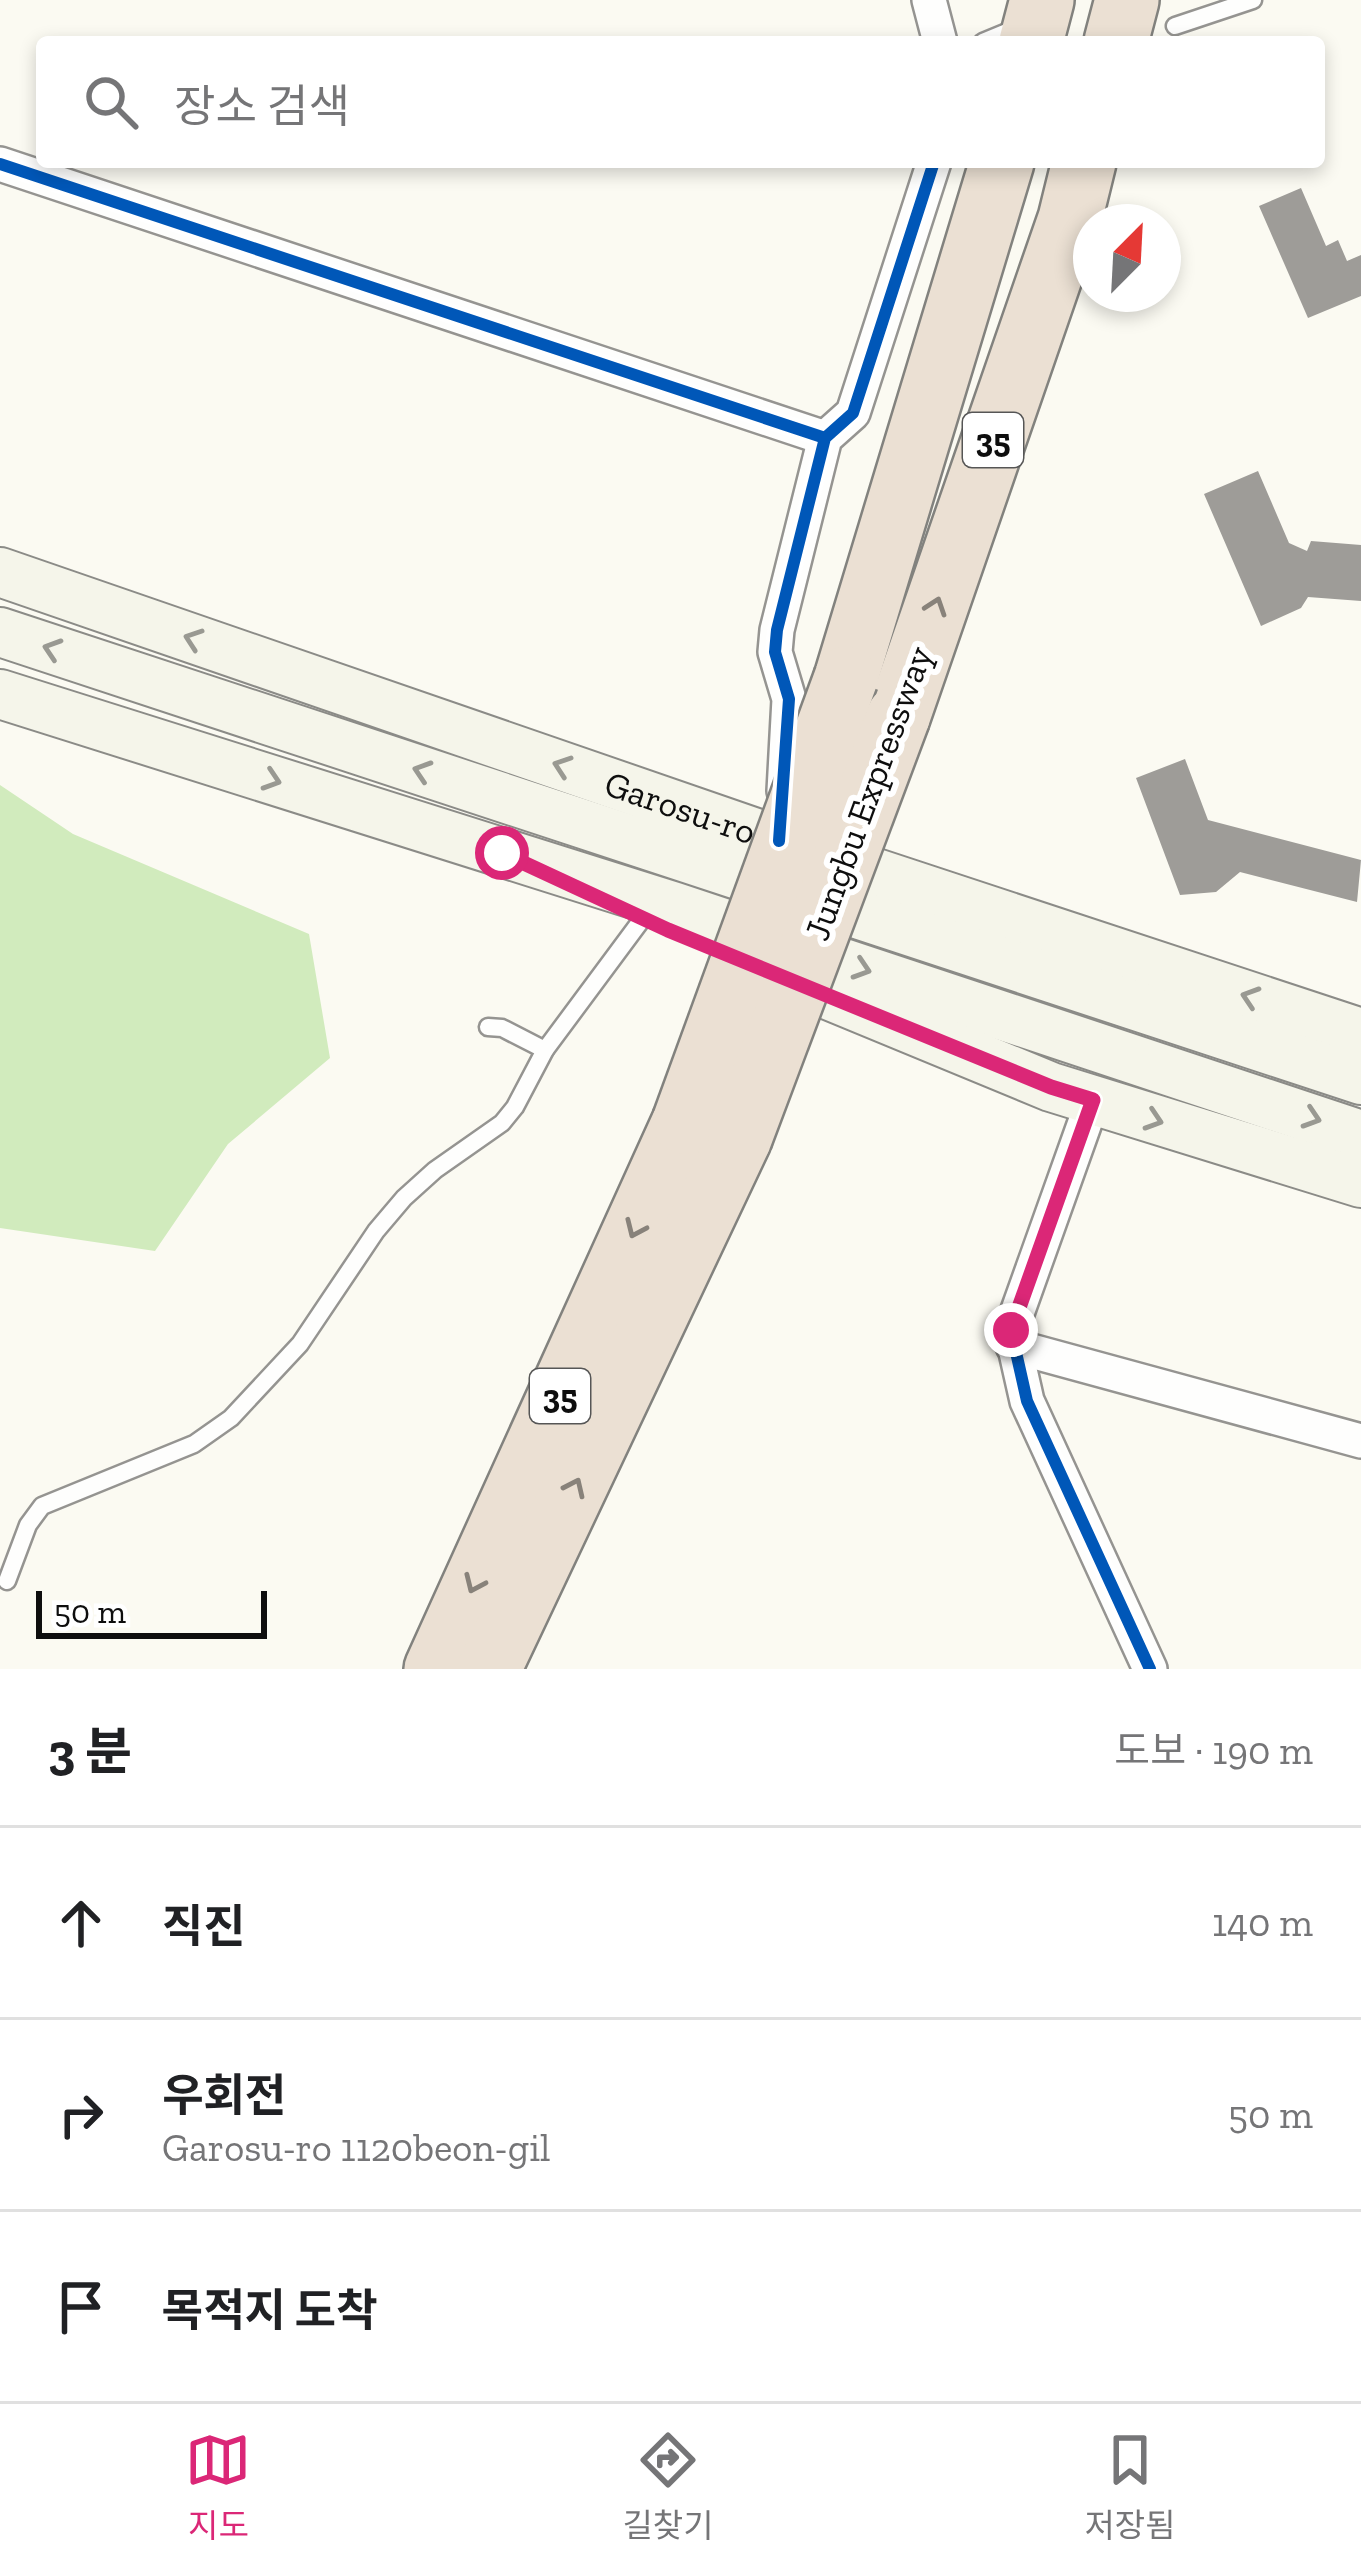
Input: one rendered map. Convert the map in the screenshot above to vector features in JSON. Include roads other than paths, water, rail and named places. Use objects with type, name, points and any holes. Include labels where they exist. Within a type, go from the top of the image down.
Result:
[{"type":"highway","points":[[1123,36],[1151,13]]},
{"type":"highway","name":"Jungbu Expressway","points":[[436,1669],[712,1130],[1000,168]]},
{"type":"highway","name":"Jungbu Expressway","points":[[489,1669],[712,1130],[898,717],[1070,219],[1083,168]]},
{"type":"main road","name":"Garosu-ro","points":[[0,572],[779,841],[1361,1033]]},
{"type":"main road","name":"Garosu-ro","points":[[0,632],[1361,1080]]},
{"type":"main road","points":[[0,694],[1361,1135]]},
{"type":"main road","points":[[502,853],[643,918],[1051,1087],[1361,1183]]},
{"type":"street","points":[[929,0],[938,36]]},
{"type":"street","points":[[0,164],[825,438]]},
{"type":"street","points":[[779,841],[789,699],[775,652],[777,630],[825,438],[854,413],[932,168]]},
{"type":"street","points":[[1093,1100],[1011,1330],[1012,1346],[1027,1401],[1150,1669]]},
{"type":"street","points":[[1012,1346],[1361,1442]]},
{"type":"lane","points":[[1151,13],[1252,0]]},
{"type":"lane","points":[[998,36],[1029,24]]},
{"type":"lane","points":[[7,1581],[28,1526],[42,1507],[194,1444],[231,1418],[300,1344],[404,1198],[502,1123],[545,1050],[643,918]]},
{"type":"lane","points":[[488,1027],[502,1028],[545,1050]]}]
